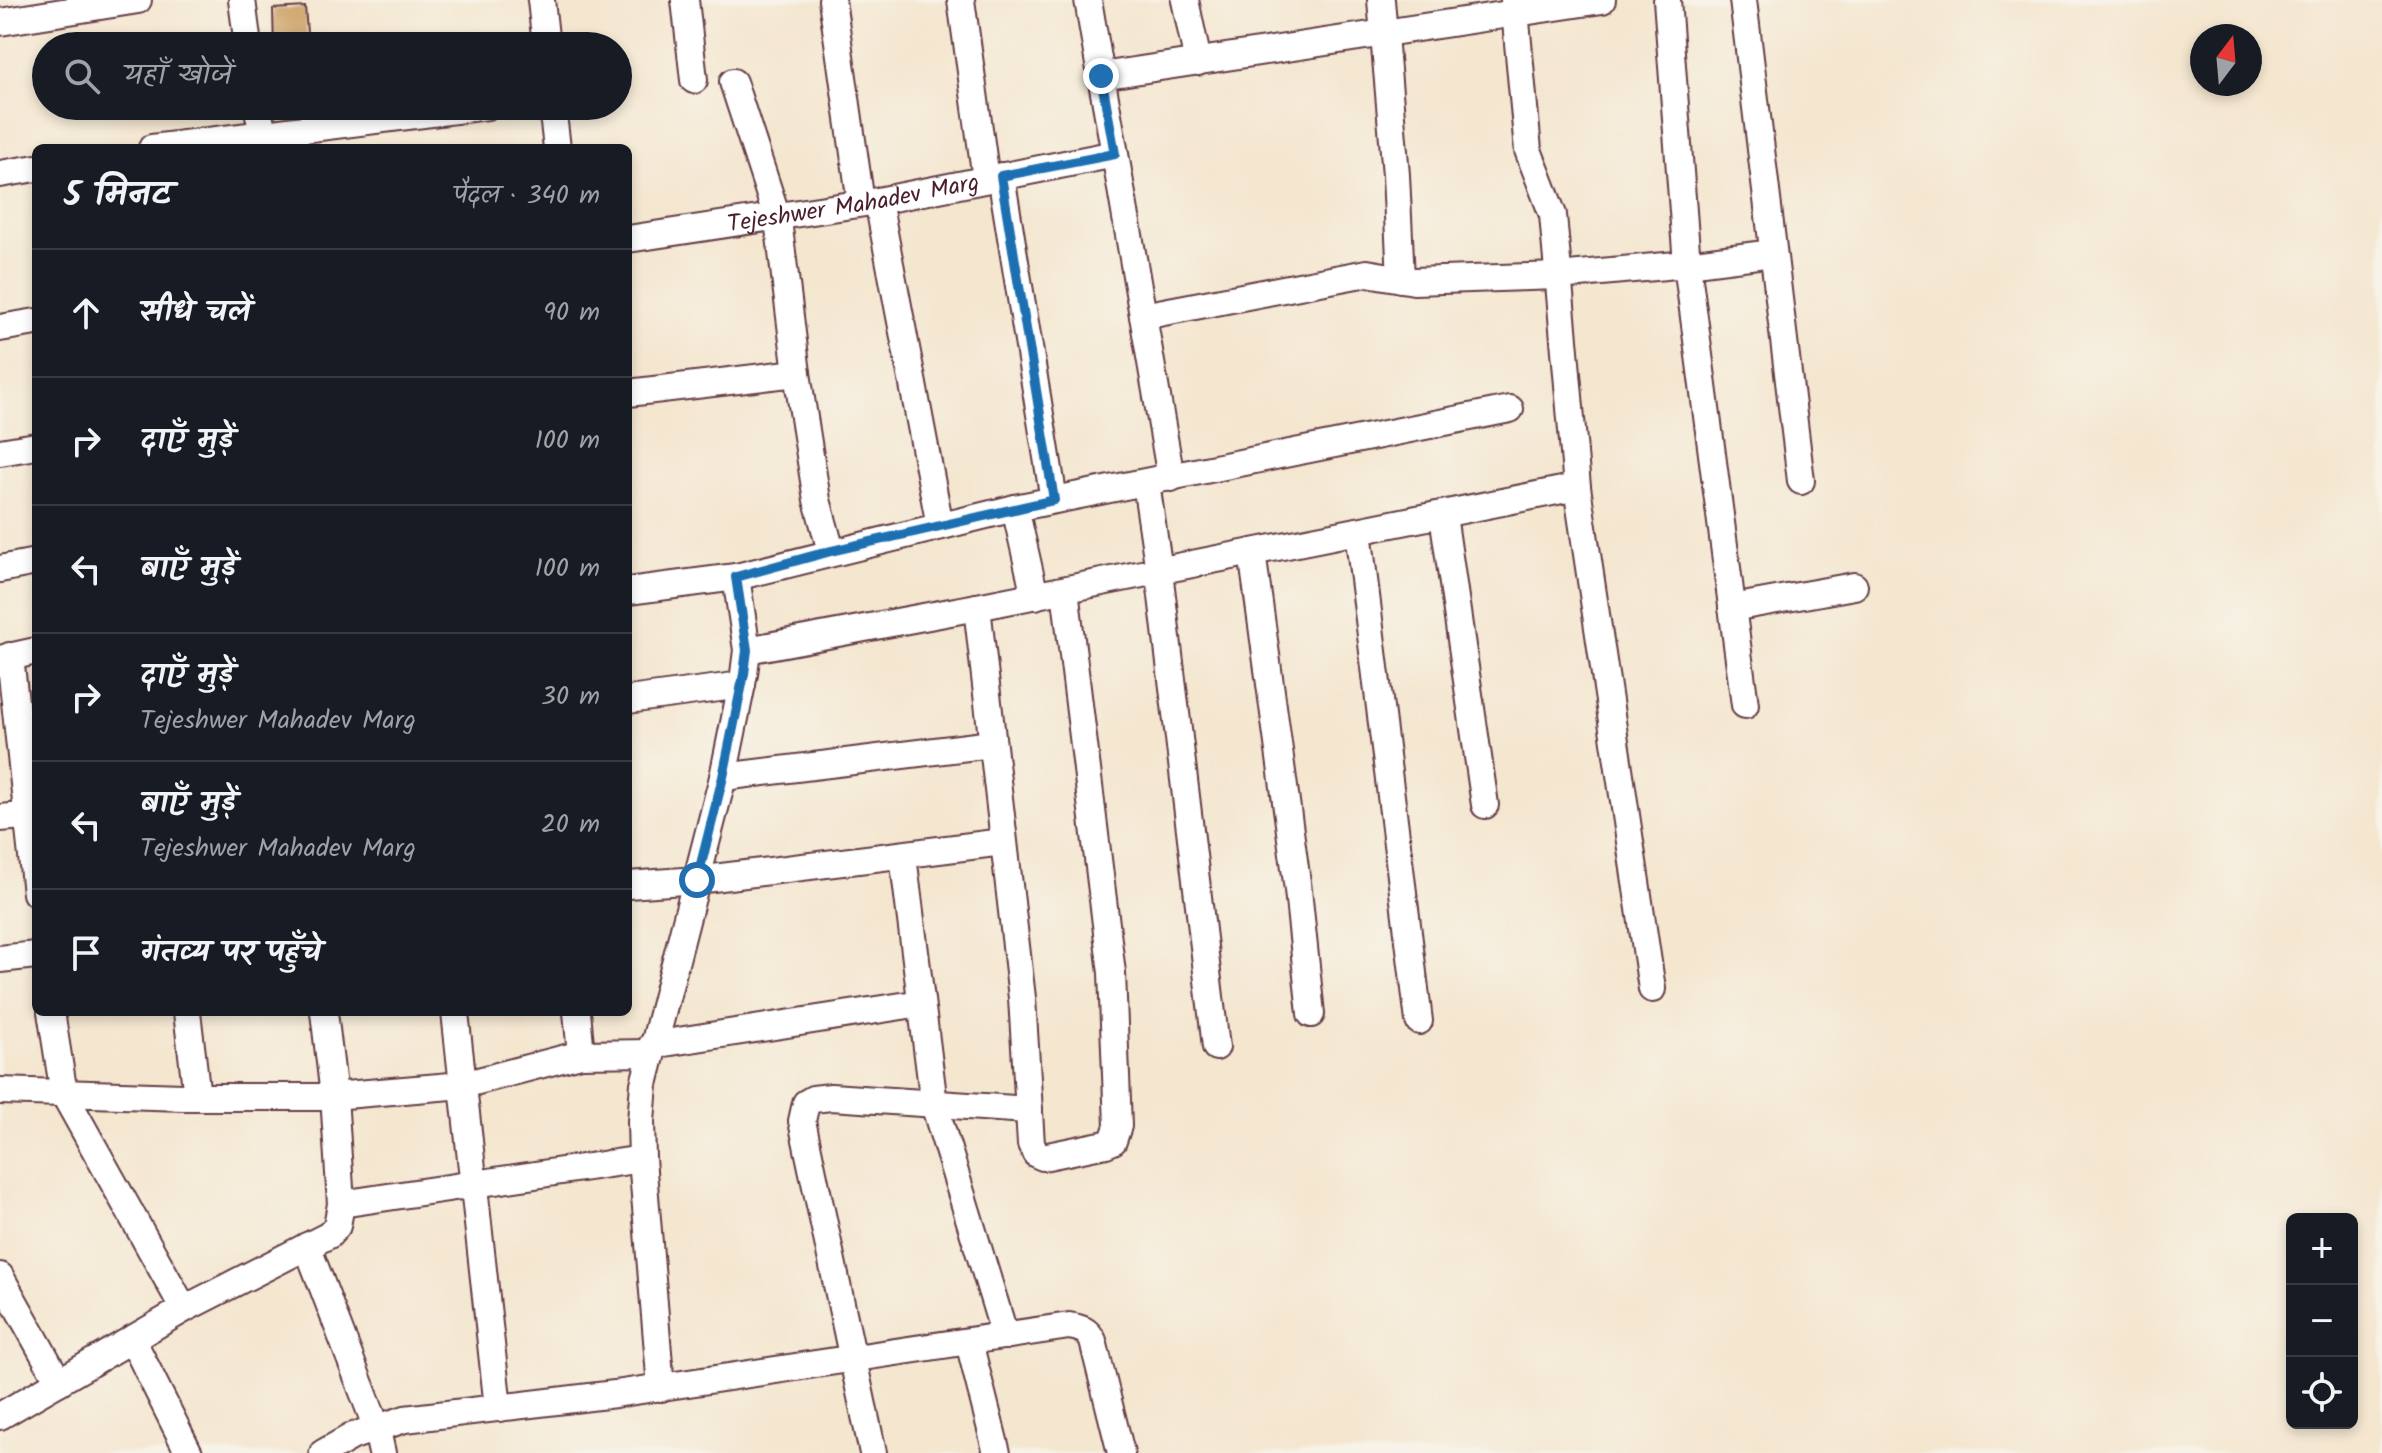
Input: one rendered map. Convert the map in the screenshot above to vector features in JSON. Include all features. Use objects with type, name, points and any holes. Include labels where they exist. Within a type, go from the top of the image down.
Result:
[{"type":"street","points":[[0,22],[138,0]]},
{"type":"street","points":[[242,0],[246,32]]},
{"type":"street","points":[[541,0],[544,32]]},
{"type":"street","points":[[685,0],[694,80]]},
{"type":"street","points":[[832,0],[870,202],[940,526]]},
{"type":"street","points":[[961,0],[1054,500]]},
{"type":"street","points":[[1088,0],[1143,316],[1158,480],[1159,571],[1216,1047]]},
{"type":"street","points":[[1185,0],[1198,62]]},
{"type":"street","points":[[1381,0],[1396,175],[1401,279]]},
{"type":"street","points":[[1101,76],[1382,34],[1514,7],[1602,0]]},
{"type":"street","points":[[1667,0],[1687,264],[1745,705]]},
{"type":"street","points":[[1743,0],[1801,481]]},
{"type":"street","points":[[1514,7],[1528,150],[1553,215],[1577,487],[1652,989]]},
{"type":"street","points":[[733,82],[776,216],[817,500],[831,551]]},
{"type":"street","points":[[260,120],[265,141]]},
{"type":"street","points":[[217,144],[265,141],[398,120]]},
{"type":"street","points":[[554,120],[557,144]]},
{"type":"street","name":"Tejeshwer Mahadev Marg","points":[[632,238],[870,202],[1115,154]]},
{"type":"street","points":[[0,174],[32,169]]},
{"type":"street","points":[[1143,316],[1367,273],[1428,282],[1558,276],[1773,253]]},
{"type":"street","points":[[0,328],[32,323]]},
{"type":"street","points":[[632,393],[797,373]]},
{"type":"street","points":[[632,590],[736,577],[831,551],[1015,508],[1510,409]]},
{"type":"street","points":[[0,452],[32,447]]},
{"type":"street","points":[[747,650],[1035,596],[1577,487]]},
{"type":"street","points":[[1015,508],[1035,596]]},
{"type":"street","points":[[1443,515],[1485,805]]},
{"type":"street","points":[[1358,531],[1419,1021]]},
{"type":"street","points":[[1252,552],[1298,890],[1311,1014]]},
{"type":"street","points":[[0,569],[32,563]]},
{"type":"street","points":[[661,1388],[641,1121],[652,1049],[723,777],[742,685],[747,650],[736,577]]},
{"type":"street","points":[[1732,608],[1854,586]]},
{"type":"street","points":[[977,607],[1022,998],[1033,1149],[1043,1157],[1106,1144],[1113,1141],[1117,1134],[1112,973],[1065,590]]},
{"type":"street","points":[[0,818],[32,815],[15,655]]},
{"type":"street","points":[[632,699],[742,685]]},
{"type":"street","points":[[723,777],[992,744]]},
{"type":"street","points":[[632,885],[697,880],[1003,842]]},
{"type":"street","points":[[903,856],[934,1104],[1005,1336]]},
{"type":"street","points":[[0,959],[32,955]]},
{"type":"street","points":[[0,1091],[197,1097],[334,1096],[463,1085],[581,1054],[652,1049],[921,1003]]},
{"type":"street","points":[[52,1016],[64,1094],[184,1309]]},
{"type":"street","points":[[187,1016],[197,1097]]},
{"type":"street","points":[[0,1416],[184,1309],[329,1235],[337,1226],[341,1204],[334,1096],[324,1016]]},
{"type":"street","points":[[455,1016],[498,1408]]},
{"type":"street","points":[[577,1016],[581,1054]]},
{"type":"street","points":[[873,1453],[802,1121],[806,1103],[831,1097],[1029,1110]]},
{"type":"street","points":[[341,1204],[642,1159]]},
{"type":"street","points":[[307,1246],[376,1426],[382,1453]]},
{"type":"street","points":[[0,1276],[59,1382]]},
{"type":"street","points":[[323,1453],[376,1426],[405,1419],[661,1388],[1069,1326],[1090,1333],[1121,1453]]},
{"type":"street","points":[[132,1339],[189,1453]]},
{"type":"street","points":[[969,1342],[997,1453]]},
{"type":"building","points":[[305,7],[307,32],[274,32],[273,9]]},
{"type":"route","points":[[697,880],[723,777],[744,674],[747,650],[736,577],[831,551],[1054,500],[1001,176],[1115,154],[1101,76]]}]
